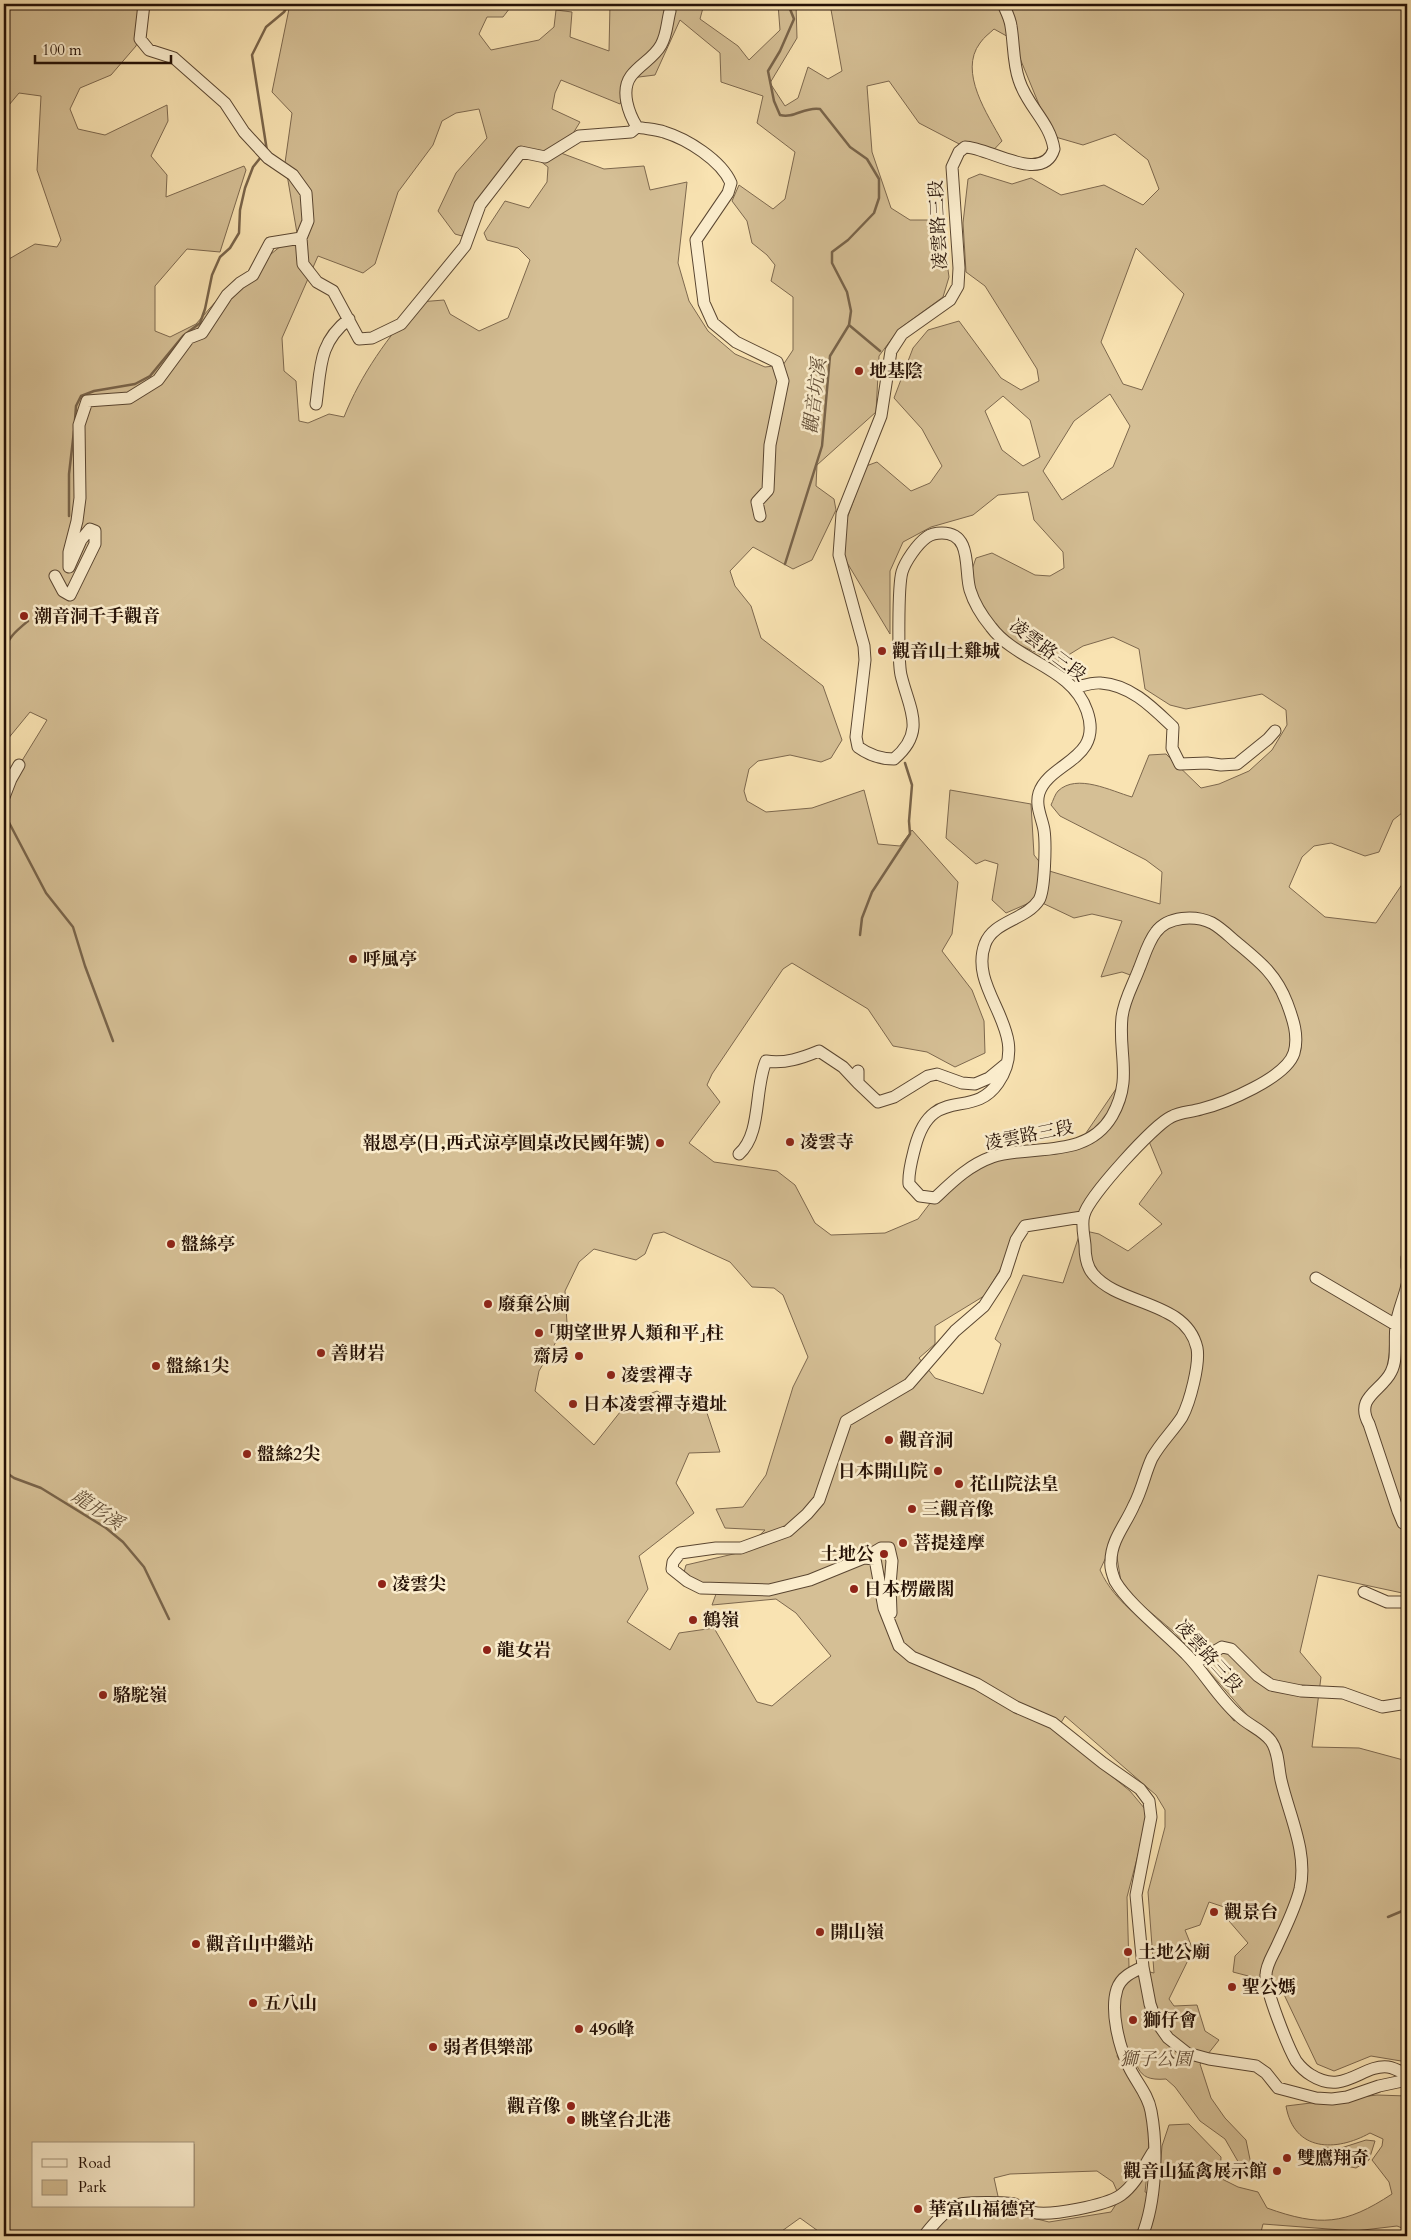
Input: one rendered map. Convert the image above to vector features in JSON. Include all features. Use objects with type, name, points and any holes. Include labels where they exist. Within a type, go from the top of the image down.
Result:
[{"type":"street","points":[[144,4],[140,40],[149,50],[174,58],[225,103],[244,132],[268,158],[293,175],[306,193],[308,221],[301,238],[303,264],[317,282],[333,291],[359,339],[372,338],[401,324],[464,246],[480,205],[521,152],[545,157],[579,136],[631,132],[637,127]]},
{"type":"street","name":"凌雲路三段","points":[[1003,4],[1011,24],[1018,78],[1025,97],[1046,125],[1053,139],[1054,149],[1047,161],[1023,166],[973,147],[965,147],[959,152],[952,167],[959,268],[958,286],[950,300],[902,334],[890,351],[881,416],[842,514],[839,546],[839,555],[864,646],[865,660],[856,737],[858,747],[880,759],[894,759],[900,754],[914,728],[914,714],[901,673],[900,586],[902,570],[913,553],[927,537],[937,533],[949,533],[959,541],[967,554],[968,586],[972,596],[999,638],[1013,649],[1051,670],[1074,688],[1088,712],[1090,730],[1085,747],[1041,788],[1037,800],[1045,832],[1042,890],[1039,900],[995,930],[986,941],[982,956],[982,971],[1001,1016],[1010,1044],[1007,1063],[1000,1081],[986,1097],[943,1107],[930,1114],[923,1124],[912,1158],[909,1179],[911,1188],[916,1193],[935,1198],[961,1173],[985,1159],[1007,1153],[1078,1145],[1096,1136],[1110,1120],[1120,1098],[1125,1078],[1121,1024],[1124,1004],[1151,940],[1157,930],[1165,923],[1180,918],[1196,918],[1210,922],[1268,969],[1281,987],[1295,1024],[1296,1046],[1292,1059],[1282,1070],[1224,1102],[1168,1118],[1152,1131],[1092,1197],[1082,1217],[1085,1255],[1094,1276],[1112,1288],[1165,1312],[1184,1324],[1195,1340],[1199,1357],[1186,1408],[1180,1420],[1163,1439],[1153,1456],[1144,1475],[1137,1500],[1115,1541],[1110,1564],[1114,1579],[1130,1599],[1195,1663],[1238,1716],[1270,1739],[1276,1752],[1280,1778],[1294,1823],[1298,1845],[1301,1886],[1266,1974],[1270,1996],[1298,2064],[1309,2074],[1334,2082],[1353,2079],[1372,2070],[1388,2067],[1407,2075]]},
{"type":"street","points":[[670,11],[665,37],[660,46],[651,58],[631,76],[627,85],[629,115],[637,127],[663,131],[681,138],[719,164],[731,182],[728,193],[696,240],[704,303],[713,324],[736,342],[777,362],[783,381],[770,445],[768,490],[758,502],[760,516]]},
{"type":"street","points":[[55,576],[63,591],[70,595],[95,544],[95,531],[90,529],[80,540],[69,567],[69,552],[77,521],[80,498],[79,425],[87,401],[129,398],[158,380],[189,338],[202,333],[227,295],[240,283],[253,275],[270,243],[301,238]]},
{"type":"street","points":[[316,404],[323,352],[334,330],[348,319]]},
{"type":"street","points":[[1074,688],[1100,683],[1127,691],[1146,701],[1173,727],[1172,748],[1180,764],[1207,762],[1221,765],[1237,764],[1275,731]]},
{"type":"street","points":[[4,797],[19,765]]},
{"type":"street","points":[[739,1154],[746,1148],[756,1118],[756,1102],[762,1071],[766,1061],[796,1060],[819,1051],[843,1067],[878,1102],[894,1098],[928,1076],[937,1074],[962,1083],[975,1084],[990,1078],[1007,1063]]},
{"type":"street","points":[[858,1071],[858,1083]]},
{"type":"street","points":[[892,1627],[890,1585],[892,1561],[889,1548],[881,1548],[864,1558],[810,1580],[768,1590],[702,1588],[687,1581],[672,1569],[673,1562],[680,1554],[716,1548],[741,1548],[788,1531],[819,1500],[846,1421],[909,1384],[955,1331],[984,1306],[1005,1274],[1016,1240],[1025,1226],[1082,1217]]},
{"type":"street","points":[[1407,1258],[1407,1267]]},
{"type":"street","points":[[1316,1278],[1396,1325]]},
{"type":"street","points":[[1407,1285],[1396,1325],[1394,1362],[1391,1373],[1367,1399],[1365,1415],[1370,1424],[1398,1511],[1407,1526]]},
{"type":"street","points":[[864,1558],[875,1559],[884,1608],[899,1646],[912,1657],[977,1684],[1016,1707],[1053,1723],[1103,1763],[1140,1789],[1149,1802],[1151,1817],[1136,1895],[1142,1967],[1150,2004],[1156,2021],[1168,2038],[1187,2053],[1209,2059],[1256,2066],[1266,2073],[1278,2088],[1316,2098],[1332,2099],[1347,2097],[1379,2086],[1407,2080]]},
{"type":"street","points":[[1364,1592],[1387,1602],[1407,1602]]},
{"type":"street","points":[[1195,1663],[1222,1647],[1231,1649],[1258,1676],[1271,1685],[1301,1691],[1343,1693],[1382,1707],[1407,1704]]},
{"type":"street","points":[[1142,1967],[1127,1974],[1117,1988],[1116,2025],[1129,2068],[1145,2094],[1151,2111],[1154,2150],[1151,2203],[1148,2222],[1142,2236]]},
{"type":"street","points":[[924,2236],[942,2215],[959,2204],[1014,2204],[1032,2212],[1044,2214],[1064,2212],[1112,2200],[1129,2187],[1154,2150]]},
{"type":"green space","name":"獅子公園","points":[[4,4],[178,4],[147,8],[136,46],[111,75],[80,88],[70,109],[78,129],[105,135],[167,105],[168,121],[151,156],[167,175],[166,197],[244,166],[246,170],[220,252],[187,249],[155,286],[155,331],[170,337],[196,324],[224,292],[297,233],[285,163],[292,113],[272,92],[290,4],[513,4],[503,17],[487,17],[479,34],[491,50],[539,40],[554,27],[556,10],[572,12],[570,37],[609,51],[610,4],[704,4],[700,19],[738,46],[749,60],[780,30],[778,4],[796,4],[797,38],[770,83],[785,106],[798,98],[808,67],[828,79],[842,71],[830,4],[1407,4],[1407,818],[1402,813],[1393,820],[1379,852],[1365,856],[1331,843],[1314,846],[1302,857],[1289,887],[1325,917],[1376,923],[1407,877],[1407,1594],[1318,1575],[1300,1652],[1321,1677],[1312,1747],[1359,1748],[1407,1761],[1407,2062],[1371,2056],[1334,2071],[1317,2064],[1279,1984],[1233,1972],[1235,1956],[1248,1943],[1229,1921],[1233,1910],[1209,1902],[1200,1925],[1185,1930],[1193,1950],[1169,1999],[1174,2006],[1197,2005],[1205,2031],[1219,2040],[1200,2064],[1211,2098],[1225,2118],[1246,2140],[1253,2174],[1244,2172],[1225,2139],[1200,2121],[1175,2087],[1166,2079],[1155,2079],[1142,2074],[1133,2058],[1122,2046],[1117,2056],[1138,2090],[1146,2111],[1149,2141],[1145,2192],[1158,2196],[1162,2146],[1169,2125],[1189,2124],[1221,2157],[1220,2178],[1238,2187],[1258,2192],[1267,2208],[1302,2218],[1332,2220],[1346,2217],[1360,2212],[1392,2194],[1389,2182],[1372,2160],[1382,2146],[1383,2139],[1370,2133],[1344,2143],[1318,2144],[1307,2140],[1298,2132],[1291,2121],[1286,2106],[1377,2095],[1407,2096],[1407,2230],[1397,2226],[1355,2231],[1263,2224],[1260,2236],[1112,2236],[1091,2231],[1086,2236],[825,2236],[800,2218],[775,2236],[4,2236],[4,790],[47,720],[30,712],[7,740],[4,739],[4,242],[9,259],[35,244],[57,247],[61,240],[37,170],[41,96],[19,93],[4,111]],"holes":[[[680,20],[720,53],[721,82],[763,96],[757,123],[795,152],[785,199],[773,209],[739,185],[732,201],[747,221],[752,243],[767,255],[775,265],[771,281],[793,297],[793,350],[783,365],[765,367],[735,354],[708,331],[689,301],[678,263],[687,182],[650,190],[644,166],[604,169],[561,153],[580,122],[552,109],[555,93],[561,80],[620,104],[631,78],[655,75]],[[994,29],[1012,39],[1052,136],[1083,145],[1115,134],[1148,160],[1159,189],[1143,205],[1104,185],[1061,195],[1031,178],[1012,184],[980,174],[968,179],[963,223],[966,272],[985,286],[1037,369],[1039,381],[1021,390],[1001,378],[959,321],[928,330],[913,348],[894,398],[922,429],[942,466],[930,483],[911,491],[877,462],[866,466],[837,546],[890,634],[890,571],[903,542],[931,527],[973,515],[998,495],[1028,492],[1034,520],[1063,552],[1064,568],[1050,576],[1035,575],[992,553],[976,558],[971,572],[978,601],[1004,638],[1057,662],[1083,646],[1113,637],[1139,649],[1145,689],[1170,705],[1186,709],[1262,694],[1286,710],[1287,725],[1272,750],[1249,771],[1219,784],[1201,788],[1166,754],[1149,755],[1132,797],[1084,783],[1066,786],[1057,792],[1051,805],[1060,816],[1146,860],[1162,872],[1160,904],[1046,870],[1034,855],[1031,804],[950,790],[946,838],[976,864],[985,860],[998,864],[992,900],[1006,913],[1036,900],[1074,918],[1092,914],[1122,921],[1101,977],[1122,972],[1133,976],[1118,1086],[1086,1133],[1078,1140],[966,1168],[947,1181],[918,1219],[885,1233],[831,1235],[815,1223],[795,1185],[777,1171],[714,1162],[689,1143],[720,1102],[707,1085],[712,1074],[783,969],[792,963],[868,1009],[893,1046],[927,1052],[955,1067],[985,1053],[984,1021],[972,990],[942,951],[952,934],[958,882],[912,830],[900,846],[878,844],[864,790],[812,808],[766,812],[747,801],[744,791],[749,769],[758,761],[790,755],[821,762],[831,758],[842,740],[823,686],[761,638],[751,606],[735,586],[730,571],[753,547],[793,569],[812,560],[836,510],[834,499],[816,486],[817,465],[876,412],[879,356],[899,329],[943,297],[949,277],[941,220],[910,220],[891,208],[872,152],[867,86],[889,81],[919,123],[986,158],[1002,141],[983,106],[974,80],[972,67],[974,54],[980,43]],[[479,109],[487,138],[456,173],[438,211],[455,234],[462,236],[472,215],[521,159],[536,158],[548,167],[547,182],[529,208],[505,201],[484,233],[487,240],[518,248],[530,260],[508,318],[479,331],[450,314],[444,300],[419,302],[376,356],[344,417],[329,414],[308,423],[299,421],[296,381],[284,371],[282,338],[318,256],[363,273],[375,264],[398,192],[433,145],[442,121],[456,113]],[[1136,248],[1184,294],[1142,390],[1123,384],[1101,342]],[[1110,394],[1130,426],[1113,467],[1062,500],[1043,471],[1074,421]],[[1003,396],[1030,420],[1040,457],[1023,466],[1002,450],[985,411]],[[1148,1139],[1162,1173],[1139,1204],[1162,1224],[1128,1251],[1099,1234],[1081,1230],[1063,1283],[1023,1275],[995,1339],[1001,1344],[983,1394],[935,1378],[919,1358],[935,1344],[935,1326],[984,1296],[1027,1226],[1089,1209]],[[664,1232],[730,1262],[752,1287],[774,1288],[783,1295],[808,1357],[793,1387],[766,1475],[743,1507],[716,1509],[725,1528],[765,1530],[742,1552],[686,1565],[681,1583],[720,1583],[712,1605],[776,1599],[796,1613],[831,1656],[772,1706],[757,1702],[714,1628],[679,1633],[670,1650],[627,1622],[648,1589],[639,1556],[694,1513],[676,1483],[689,1453],[720,1452],[703,1401],[693,1400],[685,1408],[657,1391],[628,1402],[594,1445],[535,1391],[539,1371],[567,1323],[565,1291],[579,1262],[594,1249],[636,1260],[645,1254],[653,1234]],[[1115,1545],[1122,1588],[1174,1632],[1248,1716],[1234,1721],[1185,1657],[1115,1594],[1100,1570],[1106,1557]],[[1065,1716],[1156,1795],[1165,1810],[1165,1827],[1148,1892],[1154,1973],[1129,1967],[1127,1897],[1146,1824],[1145,1809],[1130,1791],[1056,1731]],[[1097,2171],[1113,2182],[1120,2198],[1111,2212],[1049,2222],[1001,2210],[994,2178],[1010,2174]]]},
{"type":"green space","points":[[1366,2140],[1375,2141],[1369,2160],[1356,2168],[1320,2161],[1324,2147],[1341,2148]]},
{"type":"waterway","points":[[267,151],[252,55],[266,27],[284,12],[289,4]]},
{"type":"waterway","name":"觀音坑溪","points":[[785,564],[822,446],[830,356],[849,325],[851,311],[847,292],[832,263],[832,252],[848,240],[874,213],[879,198],[879,179],[867,159],[850,147],[820,109],[809,109],[785,116],[780,115],[774,101],[768,71],[780,51],[794,19],[788,4]]},
{"type":"waterway","points":[[75,420],[76,406],[81,396],[94,391],[135,384],[150,376],[183,336],[200,323],[212,275],[220,257],[230,248],[239,233],[240,210],[245,188],[253,167],[261,157]]},
{"type":"waterway","points":[[849,325],[880,351]]},
{"type":"waterway","points":[[69,516],[69,474],[74,431]]},
{"type":"waterway","points":[[4,653],[10,639],[28,621]]},
{"type":"waterway","points":[[860,935],[862,918],[872,892],[910,834],[909,821],[912,785],[905,763]]},
{"type":"waterway","points":[[4,813],[46,893],[73,927],[85,966],[113,1041]]},
{"type":"waterway","name":"龍形溪","points":[[4,1471],[14,1478],[41,1488],[106,1528],[123,1542],[144,1567],[169,1619]]},
{"type":"waterway","points":[[1388,1917],[1407,1909]]},
{"type":"place","name":"地基陰","points":[[859,371]]},
{"type":"place","name":"潮音洞千手觀音","points":[[24,616]]},
{"type":"place","name":"觀音山土雞城","points":[[882,651]]},
{"type":"place","name":"呼風亭","points":[[353,959]]},
{"type":"place","name":"凌雲寺","points":[[790,1142]]},
{"type":"place","name":"報恩亭(日,西式涼亭圓桌改民國年號)","points":[[660,1143]]},
{"type":"place","name":"盤絲亭","points":[[171,1244]]},
{"type":"place","name":"廢棄公廁","points":[[488,1304]]},
{"type":"place","name":"「期望世界人類和平」柱","points":[[539,1333]]},
{"type":"place","name":"善財岩","points":[[321,1353]]},
{"type":"place","name":"齋房","points":[[579,1356]]},
{"type":"place","name":"盤絲1尖","points":[[156,1366]]},
{"type":"place","name":"凌雲禪寺","points":[[611,1375]]},
{"type":"place","name":"日本凌雲禪寺遺址","points":[[573,1404]]},
{"type":"place","name":"觀音洞","points":[[889,1440]]},
{"type":"place","name":"盤絲2尖","points":[[247,1454]]},
{"type":"place","name":"日本開山院","points":[[938,1471]]},
{"type":"place","name":"花山院法皇","points":[[959,1484]]},
{"type":"place","name":"三觀音像","points":[[912,1509]]},
{"type":"place","name":"菩提達摩","points":[[903,1543]]},
{"type":"place","name":"土地公","points":[[884,1554]]},
{"type":"place","name":"凌雲尖","points":[[382,1584]]},
{"type":"place","name":"日本楞嚴閣","points":[[854,1589]]},
{"type":"place","name":"鶴嶺","points":[[693,1620]]},
{"type":"place","name":"龍女岩","points":[[487,1650]]},
{"type":"place","name":"駱駝嶺","points":[[103,1695]]},
{"type":"place","name":"觀景台","points":[[1214,1912]]},
{"type":"place","name":"開山嶺","points":[[820,1932]]},
{"type":"place","name":"觀音山中繼站","points":[[196,1944]]},
{"type":"place","name":"土地公廟","points":[[1128,1952]]},
{"type":"place","name":"聖公媽","points":[[1232,1987]]},
{"type":"place","name":"五八山","points":[[253,2003]]},
{"type":"place","name":"獅仔會","points":[[1133,2020]]},
{"type":"place","name":"496峰","points":[[579,2029]]},
{"type":"place","name":"弱者俱樂部","points":[[433,2047]]},
{"type":"place","name":"觀音像","points":[[571,2106]]},
{"type":"place","name":"眺望台北港","points":[[571,2120]]},
{"type":"place","name":"雙鷹翔奇","points":[[1287,2158]]},
{"type":"place","name":"觀音山猛禽展示館","points":[[1277,2171]]},
{"type":"place","name":"華富山福德宮","points":[[918,2209]]}]
